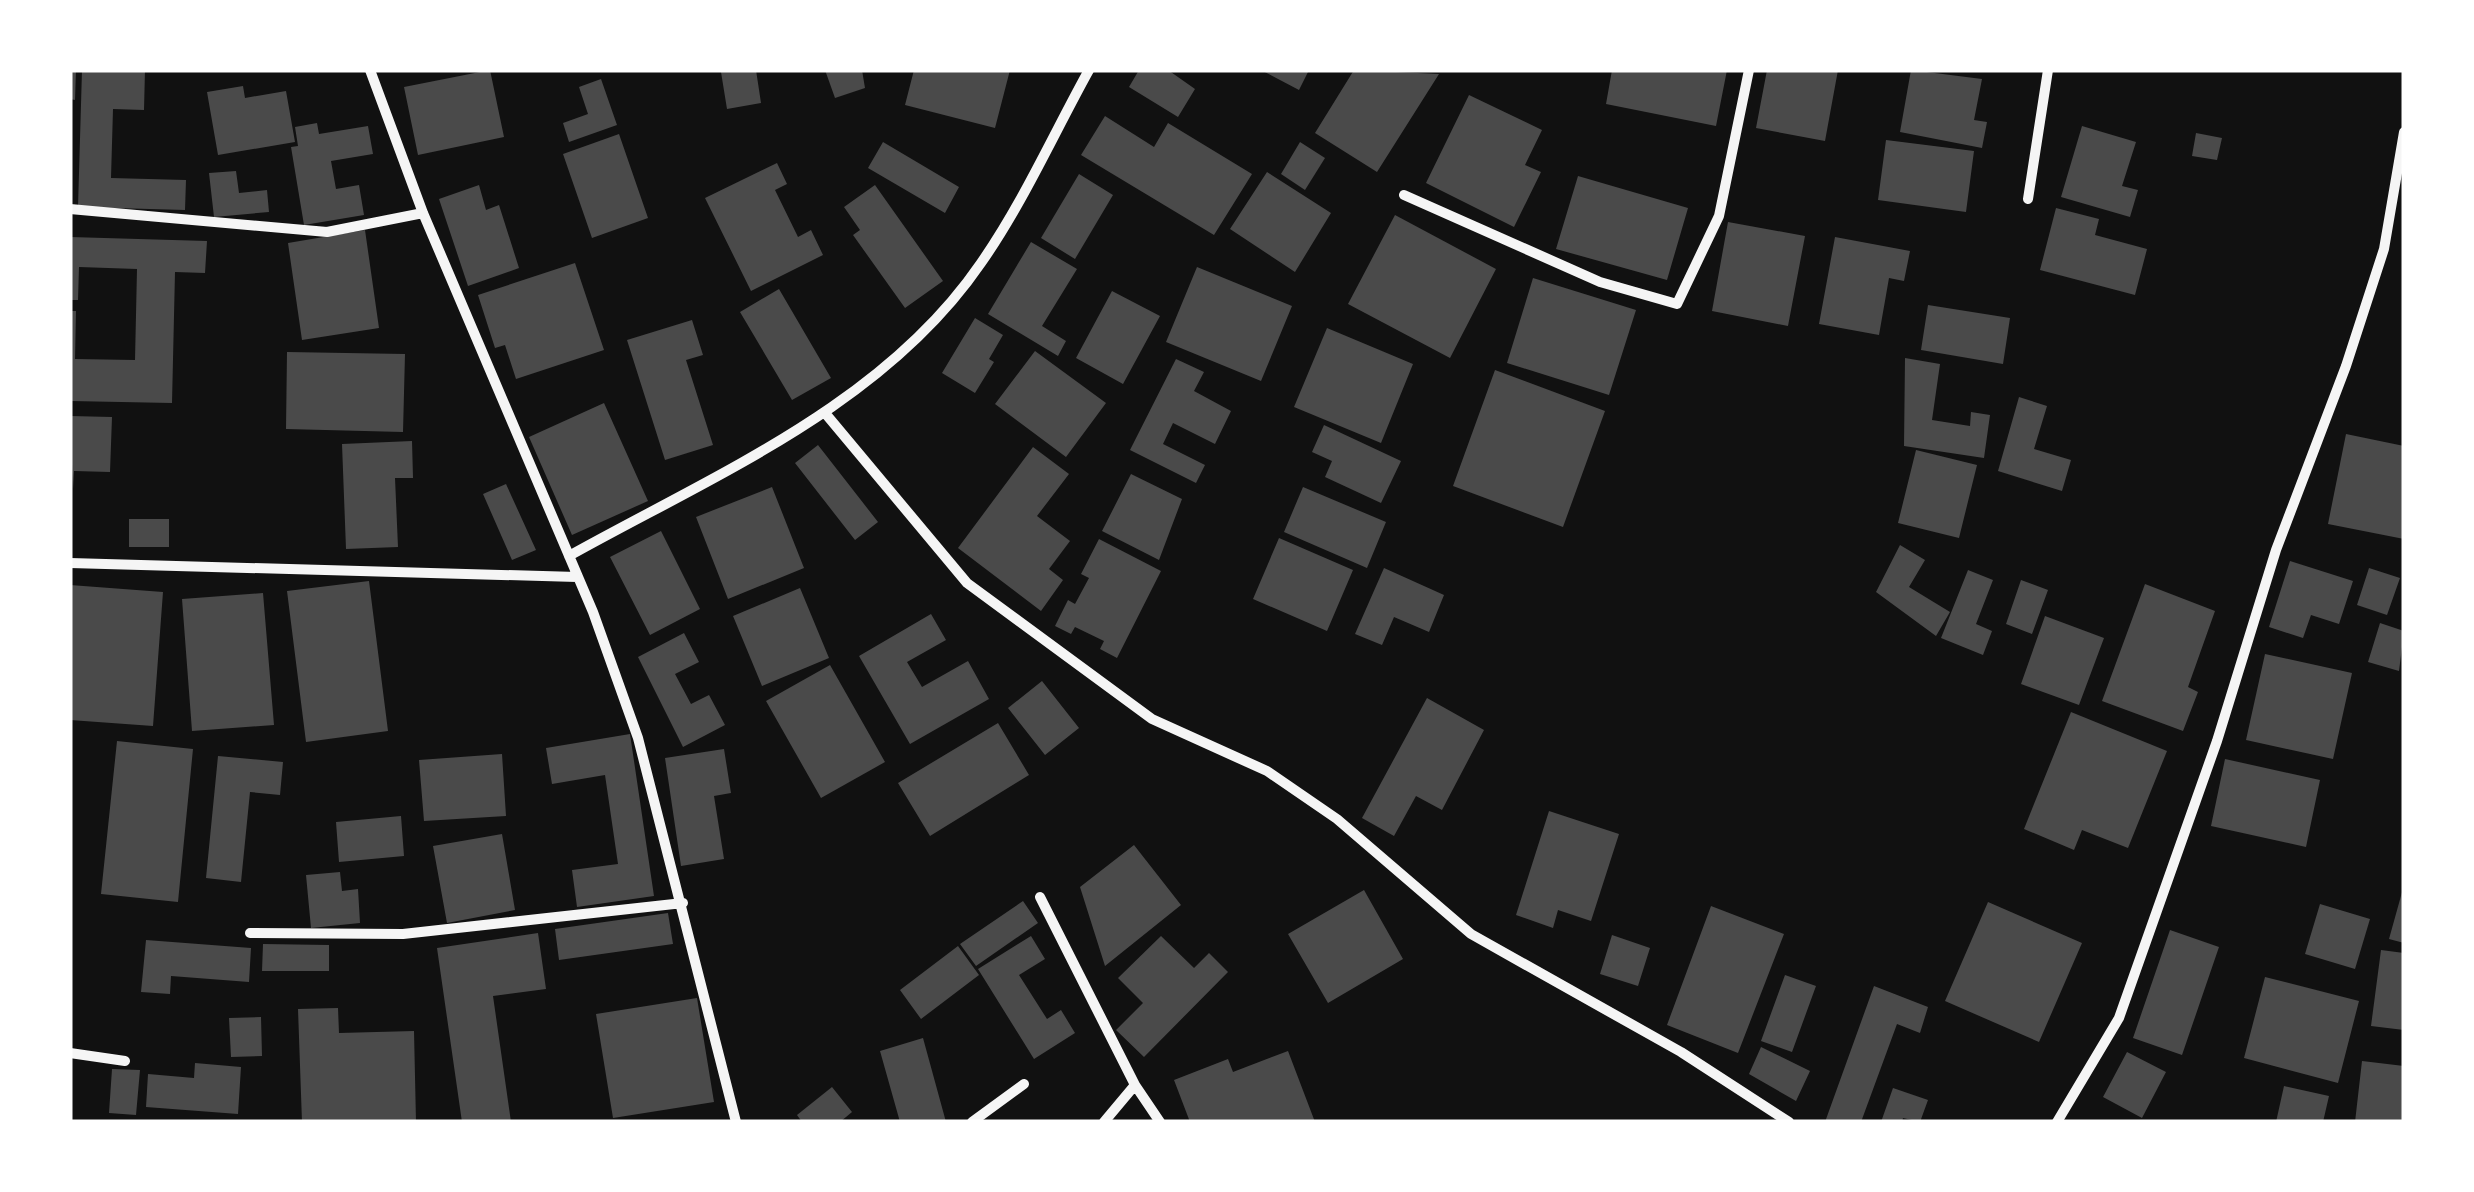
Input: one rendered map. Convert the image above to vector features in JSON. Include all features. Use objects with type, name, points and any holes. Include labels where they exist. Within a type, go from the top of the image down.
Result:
[{"type":"street","points":[[370,70],[423,212],[578,576],[638,738],[683,902],[736,1122]]},
{"type":"street","points":[[568,556],[825,413],[912,345],[981,264],[1090,70]]},
{"type":"street","points":[[1404,195],[1600,282],[1677,304],[1719,216],[1749,70]]},
{"type":"street","points":[[2028,200],[2048,70]]},
{"type":"street","points":[[2057,1122],[2120,1018],[2276,550],[2346,366],[2384,248],[2404,132]]},
{"type":"street","points":[[70,209],[327,232],[423,212]]},
{"type":"street","points":[[825,413],[967,583],[1013,617],[1152,719],[1267,772],[1337,820],[1471,934],[1681,1052],[1789,1122]]},
{"type":"street","points":[[70,563],[578,576]]},
{"type":"street","points":[[1040,897],[1135,1084],[1160,1122]]},
{"type":"street","points":[[250,933],[403,934],[683,902]]},
{"type":"street","points":[[70,1053],[125,1060]]},
{"type":"street","points":[[972,1122],[1024,1084]]},
{"type":"street","points":[[1104,1122],[1135,1084]]},
{"type":"building","points":[[70,70],[76,70],[75,100],[70,99]]},
{"type":"building","points":[[82,70],[145,70],[144,110],[113,109],[111,178],[186,180],[185,210],[78,207]]},
{"type":"building","points":[[490,70],[504,137],[418,155],[404,87]]},
{"type":"building","points":[[756,70],[761,103],[727,109],[721,72]]},
{"type":"building","points":[[825,70],[862,70],[865,88],[835,98]]},
{"type":"building","points":[[914,70],[1010,70],[995,128],[905,105]]},
{"type":"building","points":[[1139,70],[1168,70],[1195,89],[1178,117],[1129,87]]},
{"type":"building","points":[[1261,70],[1309,70],[1299,90]]},
{"type":"building","points":[[1354,70],[1439,74],[1377,172],[1315,133]]},
{"type":"building","points":[[1612,70],[1727,70],[1716,126],[1606,104]]},
{"type":"building","points":[[1767,70],[1838,70],[1825,141],[1756,128]]},
{"type":"building","points":[[1911,70],[1982,79],[1974,120],[1987,122],[1982,148],[1900,132]]},
{"type":"building","points":[[601,79],[617,125],[569,142],[563,123],[588,114],[579,87]]},
{"type":"building","points":[[243,86],[245,98],[286,91],[295,142],[218,155],[207,92]]},
{"type":"building","points":[[1469,95],[1542,130],[1525,165],[1541,172],[1514,227],[1426,183]]},
{"type":"building","points":[[1105,116],[1154,147],[1168,123],[1252,174],[1214,235],[1081,155]]},
{"type":"building","points":[[317,123],[319,134],[368,126],[373,154],[331,161],[336,189],[359,185],[364,215],[304,225],[291,147],[298,146],[295,127]]},
{"type":"building","points":[[2082,126],[2136,142],[2122,186],[2138,190],[2130,217],[2061,197]]},
{"type":"building","points":[[2196,133],[2222,138],[2217,160],[2192,156]]},
{"type":"building","points":[[619,134],[648,218],[592,238],[563,154]]},
{"type":"building","points":[[1886,140],[1974,151],[1966,212],[1878,200]]},
{"type":"building","points":[[883,142],[959,187],[945,213],[868,168]]},
{"type":"building","points":[[1300,142],[1325,158],[1305,190],[1281,174]]},
{"type":"building","points":[[777,163],[787,184],[775,190],[798,237],[811,230],[823,255],[751,291],[705,198]]},
{"type":"building","points":[[236,171],[239,193],[267,190],[269,212],[214,217],[209,173]]},
{"type":"building","points":[[1267,172],[1331,213],[1295,272],[1230,229]]},
{"type":"building","points":[[1079,174],[1113,195],[1075,259],[1041,238]]},
{"type":"building","points":[[1578,176],[1688,208],[1667,280],[1556,249]]},
{"type":"building","points":[[479,185],[486,210],[499,205],[519,268],[468,286],[439,199]]},
{"type":"building","points":[[875,185],[943,281],[905,308],[853,235],[860,230],[844,207]]},
{"type":"building","points":[[2056,208],[2099,219],[2095,235],[2147,249],[2135,295],[2040,270]]},
{"type":"building","points":[[1395,215],[1496,269],[1450,358],[1348,304]]},
{"type":"building","points":[[1728,222],[1805,236],[1788,326],[1712,311]]},
{"type":"building","points":[[365,230],[379,328],[302,340],[288,243]]},
{"type":"building","points":[[70,237],[207,241],[205,273],[175,272],[172,403],[70,401],[70,311],[76,311],[75,359],[135,360],[137,269],[79,267],[78,300],[70,300]]},
{"type":"building","points":[[1835,237],[1910,251],[1904,281],[1889,278],[1879,335],[1819,324]]},
{"type":"building","points":[[1031,242],[1077,269],[1042,326],[1066,341],[1058,356],[988,314]]},
{"type":"building","points":[[575,263],[604,350],[516,379],[505,345],[495,348],[478,295]]},
{"type":"building","points":[[1197,267],[1292,306],[1261,381],[1166,342]]},
{"type":"building","points":[[1533,278],[1636,310],[1609,395],[1507,363]]},
{"type":"building","points":[[779,289],[831,378],[792,400],[740,312]]},
{"type":"building","points":[[1112,291],[1160,316],[1123,384],[1076,358]]},
{"type":"building","points":[[1928,305],[2010,318],[2003,364],[1921,350]]},
{"type":"building","points":[[975,318],[1003,335],[989,359],[994,362],[975,393],[942,373]]},
{"type":"building","points":[[692,320],[703,355],[686,360],[713,445],[665,460],[627,340]]},
{"type":"building","points":[[1327,328],[1413,364],[1381,443],[1294,407]]},
{"type":"building","points":[[1035,351],[1106,403],[1066,457],[995,404]]},
{"type":"building","points":[[287,352],[405,354],[403,432],[286,429]]},
{"type":"building","points":[[1905,358],[1940,364],[1932,420],[1970,426],[1971,412],[1990,415],[1984,458],[1904,446]]},
{"type":"building","points":[[1176,359],[1204,372],[1194,391],[1231,411],[1215,444],[1173,423],[1163,444],[1205,465],[1196,483],[1130,450]]},
{"type":"building","points":[[1495,370],[1605,411],[1563,527],[1453,486]]},
{"type":"building","points":[[2019,397],[2047,406],[2034,449],[2071,460],[2062,491],[1998,471]]},
{"type":"building","points":[[604,403],[648,501],[572,535],[529,437]]},
{"type":"building","points":[[70,416],[112,417],[110,472],[74,471],[73,489]]},
{"type":"building","points":[[1324,425],[1401,461],[1381,503],[1325,477],[1332,461],[1312,452]]},
{"type":"building","points":[[2346,434],[2404,446],[2404,539],[2328,524]]},
{"type":"building","points":[[412,441],[413,478],[395,478],[398,547],[346,549],[342,444]]},
{"type":"building","points":[[818,445],[878,522],[855,540],[795,463]]},
{"type":"building","points":[[1033,447],[1069,474],[1037,516],[1070,541],[1049,569],[1063,580],[1041,611],[958,548]]},
{"type":"building","points":[[1916,450],[1977,465],[1959,538],[1898,523]]},
{"type":"building","points":[[1131,474],[1182,499],[1159,560],[1102,531]]},
{"type":"building","points":[[506,484],[536,550],[512,560],[483,494]]},
{"type":"building","points":[[772,487],[804,568],[728,599],[696,517]]},
{"type":"building","points":[[1303,487],[1386,522],[1367,568],[1284,532]]},
{"type":"building","points":[[129,519],[169,519],[169,547],[129,547]]},
{"type":"building","points":[[661,531],[700,609],[650,635],[610,557]]},
{"type":"building","points":[[1279,538],[1353,570],[1327,631],[1253,599]]},
{"type":"building","points":[[1099,539],[1161,571],[1117,658],[1100,649],[1104,641],[1075,627],[1071,634],[1055,626],[1068,600],[1075,604],[1089,578],[1081,574]]},
{"type":"building","points":[[1900,545],[1925,560],[1909,587],[1950,612],[1936,636],[1876,592]]},
{"type":"building","points":[[2290,561],[2353,581],[2339,624],[2311,615],[2303,638],[2269,627]]},
{"type":"building","points":[[1384,568],[1444,595],[1429,632],[1394,617],[1382,645],[1355,634]]},
{"type":"building","points":[[2369,568],[2400,578],[2387,615],[2357,605]]},
{"type":"building","points":[[1968,570],[1993,580],[1976,624],[1992,631],[1983,655],[1941,638]]},
{"type":"building","points":[[2021,580],[2048,590],[2032,634],[2006,624]]},
{"type":"building","points":[[369,581],[388,731],[306,742],[287,591]]},
{"type":"building","points":[[2145,584],[2215,611],[2188,687],[2198,692],[2183,731],[2102,701]]},
{"type":"building","points":[[70,585],[163,592],[153,726],[70,720]]},
{"type":"building","points":[[800,588],[829,658],[762,686],[733,616]]},
{"type":"building","points":[[263,593],[274,725],[192,731],[182,599]]},
{"type":"building","points":[[931,614],[946,640],[907,662],[922,687],[968,661],[989,699],[910,744],[859,656]]},
{"type":"building","points":[[2045,616],[2104,638],[2079,705],[2021,684]]},
{"type":"building","points":[[2380,623],[2404,631],[2399,671],[2368,662]]},
{"type":"building","points":[[684,633],[699,662],[675,674],[691,704],[709,695],[725,725],[683,747],[638,657]]},
{"type":"building","points":[[2265,654],[2352,673],[2333,759],[2246,740]]},
{"type":"building","points":[[830,665],[885,762],[821,798],[766,701]]},
{"type":"building","points":[[1042,681],[1079,728],[1045,755],[1008,708]]},
{"type":"building","points":[[1427,698],[1484,730],[1442,810],[1416,796],[1394,836],[1362,818]]},
{"type":"building","points":[[2071,712],[2167,751],[2128,848],[2082,830],[2074,850],[2024,829]]},
{"type":"building","points":[[998,723],[1029,775],[930,836],[898,783]]},
{"type":"building","points":[[630,734],[654,896],[577,907],[572,870],[618,864],[605,775],[552,784],[546,748]]},
{"type":"building","points":[[117,741],[193,749],[178,902],[101,894]]},
{"type":"building","points":[[724,749],[731,793],[714,796],[724,859],[681,866],[665,758]]},
{"type":"building","points":[[502,754],[506,816],[424,821],[419,760]]},
{"type":"building","points":[[218,756],[283,762],[280,795],[250,792],[241,882],[206,878]]},
{"type":"building","points":[[2225,759],[2320,780],[2306,847],[2211,826]]},
{"type":"building","points":[[1549,811],[1619,834],[1591,921],[1558,910],[1553,928],[1516,915]]},
{"type":"building","points":[[401,816],[404,856],[339,862],[336,822]]},
{"type":"building","points":[[502,834],[515,910],[447,923],[433,846]]},
{"type":"building","points":[[1134,845],[1181,905],[1105,966],[1080,887]]},
{"type":"building","points":[[340,872],[342,891],[358,889],[360,923],[311,928],[306,875]]},
{"type":"building","points":[[2404,885],[2404,943],[2389,939]]},
{"type":"building","points":[[1364,890],[1403,959],[1328,1003],[1288,934]]},
{"type":"building","points":[[1023,901],[1038,923],[976,966],[960,944]]},
{"type":"building","points":[[1988,902],[2082,943],[2039,1042],[1945,1001]]},
{"type":"building","points":[[2320,904],[2370,919],[2355,969],[2305,954]]},
{"type":"building","points":[[1711,906],[1784,934],[1738,1053],[1667,1025]]},
{"type":"building","points":[[668,913],[673,944],[559,960],[555,929]]},
{"type":"building","points":[[2170,930],[2219,947],[2182,1055],[2133,1038]]},
{"type":"building","points":[[538,933],[546,989],[493,996],[511,1122],[462,1122],[437,948]]},
{"type":"building","points":[[1612,935],[1650,948],[1638,986],[1600,974]]},
{"type":"building","points":[[1031,936],[1045,959],[1019,975],[1047,1019],[1061,1010],[1075,1033],[1034,1059],[978,969]]},
{"type":"building","points":[[1161,936],[1194,968],[1209,953],[1228,972],[1144,1057],[1116,1030],[1143,1003],[1118,978]]},
{"type":"building","points":[[146,940],[251,948],[249,982],[171,976],[170,994],[141,992]]},
{"type":"building","points":[[263,944],[329,945],[329,971],[262,971]]},
{"type":"building","points":[[958,946],[979,975],[921,1019],[900,990]]},
{"type":"building","points":[[2381,950],[2404,953],[2404,1030],[2371,1026]]},
{"type":"building","points":[[1785,975],[1816,986],[1792,1052],[1761,1041]]},
{"type":"building","points":[[2265,977],[2359,1001],[2338,1083],[2244,1058]]},
{"type":"building","points":[[1874,986],[1928,1007],[1920,1033],[1897,1024],[1861,1122],[1825,1122]]},
{"type":"building","points":[[697,998],[714,1102],[613,1118],[596,1014]]},
{"type":"building","points":[[338,1008],[339,1033],[414,1031],[416,1122],[302,1122],[298,1009]]},
{"type":"building","points":[[261,1017],[262,1056],[231,1057],[229,1018]]},
{"type":"building","points":[[923,1038],[946,1122],[900,1122],[880,1051]]},
{"type":"building","points":[[1761,1047],[1810,1071],[1796,1101],[1749,1074]]},
{"type":"building","points":[[1288,1051],[1315,1122],[1190,1122],[1174,1080],[1228,1059],[1233,1072]]},
{"type":"building","points":[[2127,1052],[2166,1072],[2142,1118],[2103,1097]]},
{"type":"building","points":[[2362,1061],[2404,1066],[2404,1122],[2355,1122]]},
{"type":"building","points":[[195,1063],[241,1067],[238,1114],[146,1107],[148,1074],[194,1078]]},
{"type":"building","points":[[112,1069],[140,1070],[136,1115],[109,1113]]},
{"type":"building","points":[[2284,1086],[2329,1096],[2323,1122],[2276,1122]]},
{"type":"building","points":[[832,1087],[852,1112],[840,1122],[802,1122],[797,1115]]},
{"type":"building","points":[[1893,1088],[1928,1100],[1920,1122],[1903,1118],[1902,1122],[1881,1122]]}]
